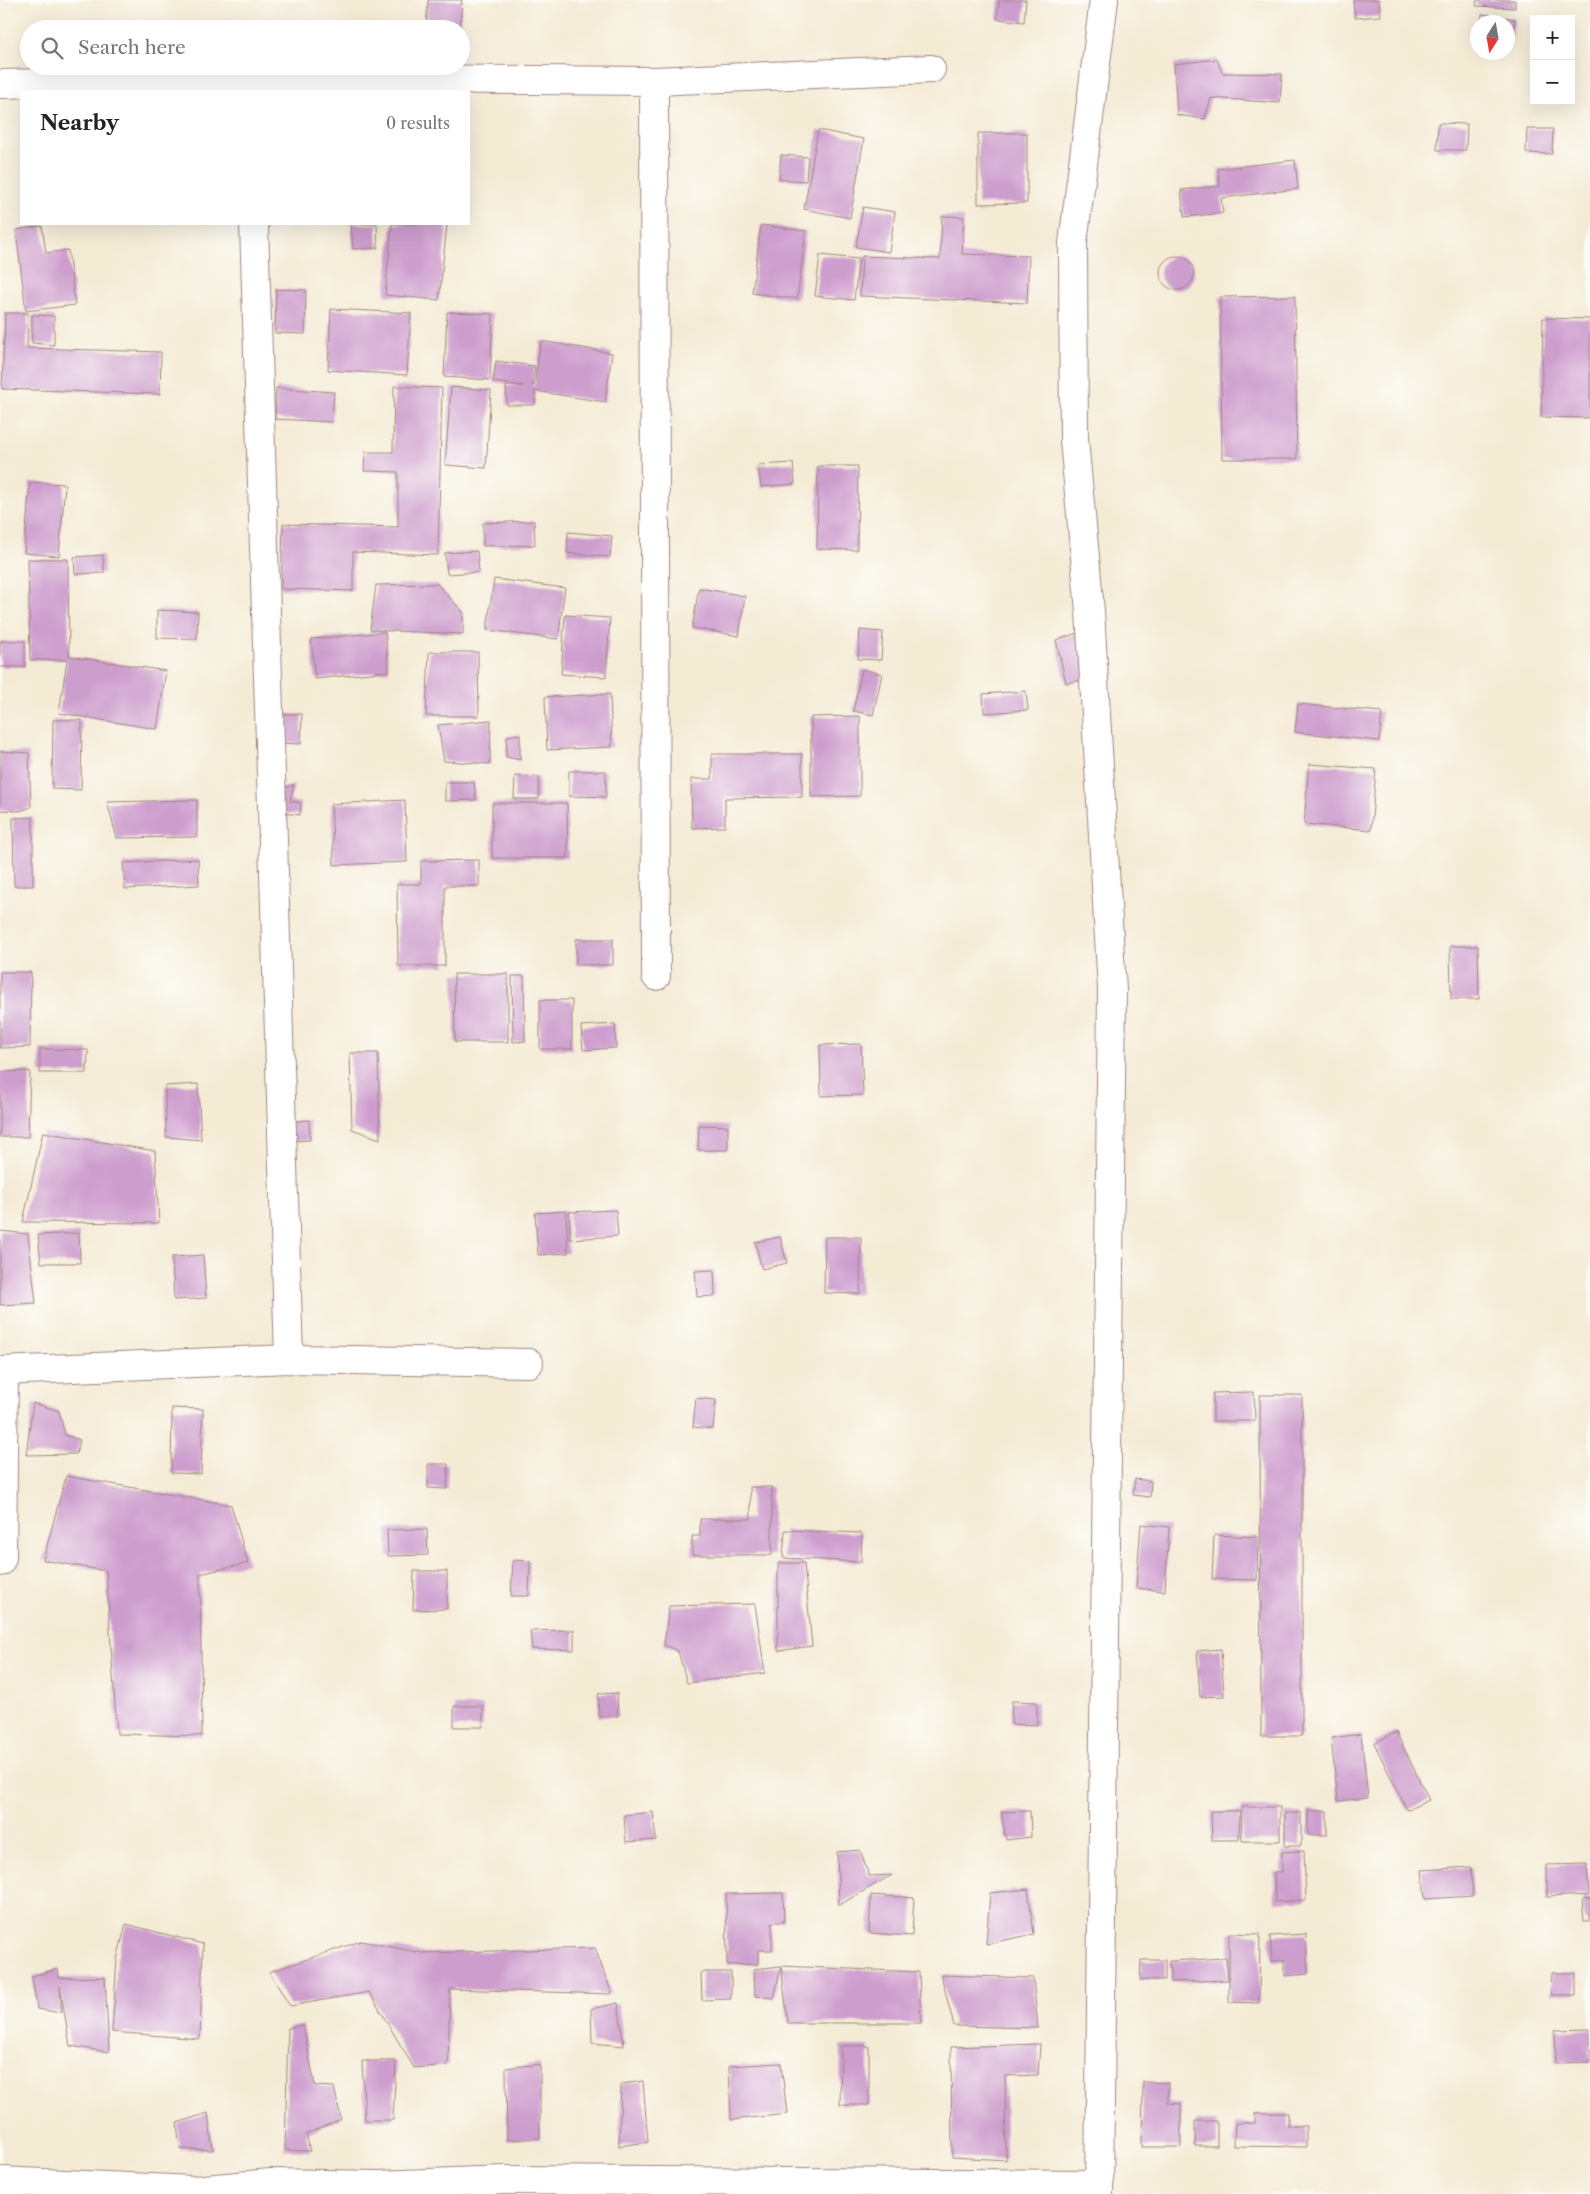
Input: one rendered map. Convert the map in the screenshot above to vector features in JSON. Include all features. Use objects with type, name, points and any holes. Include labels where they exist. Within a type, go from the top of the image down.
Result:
[{"type":"street","points":[[0,2181],[193,2190],[271,2183],[378,2185],[504,2180],[1099,2189],[1112,990],[1090,611],[1074,440],[1073,243],[1104,0]]},
{"type":"street","points":[[0,84],[250,85],[654,81],[931,69]]},
{"type":"street","points":[[654,81],[656,976]]},
{"type":"street","points":[[254,225],[289,1359]]},
{"type":"street","points":[[0,1562],[2,1558],[2,1371],[289,1359],[529,1363]]},
{"type":"building","points":[[428,0],[462,0],[461,20],[427,20]]},
{"type":"building","points":[[999,0],[1026,0],[1024,22],[997,19]]},
{"type":"building","points":[[1353,0],[1379,0],[1381,16],[1355,18]]},
{"type":"building","points":[[1477,0],[1515,0],[1515,8],[1476,6]]},
{"type":"building","points":[[1217,59],[1222,73],[1282,74],[1280,103],[1211,98],[1205,119],[1177,115],[1174,64]]},
{"type":"building","points":[[1438,123],[1467,124],[1466,150],[1437,150]]},
{"type":"building","points":[[1527,129],[1553,129],[1552,154],[1526,153]]},
{"type":"building","points":[[818,130],[864,139],[850,218],[804,209]]},
{"type":"building","points":[[978,133],[1027,133],[1027,203],[978,204]]},
{"type":"building","points":[[781,155],[808,157],[806,181],[779,179]]},
{"type":"building","points":[[1295,160],[1298,189],[1221,198],[1223,213],[1184,217],[1181,190],[1220,186],[1218,169]]},
{"type":"building","points":[[863,207],[895,212],[889,252],[856,247]]},
{"type":"building","points":[[942,216],[964,217],[962,254],[1029,256],[1027,303],[860,296],[862,256],[940,259]]},
{"type":"building","points":[[351,225],[377,225],[378,248],[353,249]]},
{"type":"building","points":[[392,225],[447,225],[439,300],[385,295]]},
{"type":"building","points":[[761,225],[806,231],[797,299],[752,293]]},
{"type":"building","points":[[42,226],[46,253],[68,250],[75,305],[26,311],[16,230]]},
{"type":"building","points":[[820,255],[859,259],[854,300],[815,296]]},
{"type":"building","points":[[1177,256],[1184,257],[1189,261],[1193,266],[1193,280],[1189,285],[1184,289],[1177,290],[1170,289],[1165,285],[1161,280],[1160,273],[1161,266],[1165,261],[1170,257]]},
{"type":"building","points":[[276,289],[306,290],[305,334],[275,333]]},
{"type":"building","points":[[1295,296],[1297,459],[1222,459],[1220,297]]},
{"type":"building","points":[[331,309],[411,313],[407,375],[328,370]]},
{"type":"building","points":[[447,312],[493,314],[490,380],[444,377]]},
{"type":"building","points":[[5,313],[28,313],[27,348],[161,352],[160,394],[2,389]]},
{"type":"building","points":[[32,315],[54,316],[54,345],[32,343]]},
{"type":"building","points":[[1543,318],[1590,319],[1590,418],[1541,417]]},
{"type":"building","points":[[541,341],[612,353],[605,402],[535,391],[535,405],[507,405],[506,386],[523,386],[493,382],[496,361],[535,366],[532,386],[534,386]]},
{"type":"building","points":[[394,386],[442,388],[438,555],[353,552],[353,591],[281,589],[283,524],[398,527],[398,472],[364,471],[365,452],[393,452]]},
{"type":"building","points":[[451,387],[491,390],[486,468],[445,465]]},
{"type":"building","points":[[276,388],[334,392],[332,422],[275,419]]},
{"type":"building","points":[[793,463],[795,484],[761,487],[758,465]]},
{"type":"building","points":[[818,466],[858,466],[857,550],[817,549]]},
{"type":"building","points":[[30,482],[65,484],[59,556],[24,553]]},
{"type":"building","points":[[534,521],[535,545],[483,546],[483,523]]},
{"type":"building","points":[[568,532],[612,536],[610,557],[567,553]]},
{"type":"building","points":[[477,551],[479,572],[447,574],[445,553]]},
{"type":"building","points":[[103,555],[104,573],[75,574],[74,557]]},
{"type":"building","points":[[28,559],[68,559],[69,656],[166,671],[157,729],[59,713],[67,660],[30,660]]},
{"type":"building","points":[[494,579],[565,588],[558,639],[487,630]]},
{"type":"building","points":[[437,584],[463,612],[463,634],[370,630],[376,585]]},
{"type":"building","points":[[699,588],[745,596],[739,636],[692,628]]},
{"type":"building","points":[[157,610],[198,612],[197,639],[157,638]]},
{"type":"building","points":[[565,615],[610,618],[606,677],[561,674]]},
{"type":"building","points":[[860,630],[883,632],[881,660],[858,659]]},
{"type":"building","points":[[1084,631],[1089,679],[1066,683],[1056,640]]},
{"type":"building","points":[[385,632],[389,671],[315,679],[311,639]]},
{"type":"building","points":[[0,641],[25,641],[25,667],[0,667]]},
{"type":"building","points":[[429,652],[478,652],[479,716],[426,716]]},
{"type":"building","points":[[862,669],[882,674],[873,715],[853,711]]},
{"type":"building","points":[[1026,691],[1028,710],[984,713],[983,694]]},
{"type":"building","points":[[610,694],[612,747],[547,750],[545,697]]},
{"type":"building","points":[[1298,704],[1382,712],[1379,741],[1295,732]]},
{"type":"building","points":[[279,714],[302,714],[301,744],[278,743]]},
{"type":"building","points":[[860,716],[860,796],[811,797],[811,717]]},
{"type":"building","points":[[53,720],[82,720],[81,790],[52,789]]},
{"type":"building","points":[[491,720],[490,764],[444,761],[438,725]]},
{"type":"building","points":[[520,734],[520,760],[506,757],[507,736]]},
{"type":"building","points":[[0,751],[29,753],[31,807],[20,811],[0,810]]},
{"type":"building","points":[[712,754],[802,754],[802,797],[725,798],[725,827],[692,828],[691,779],[712,779]]},
{"type":"building","points":[[1309,764],[1376,769],[1371,830],[1304,824]]},
{"type":"building","points":[[569,771],[606,771],[606,797],[569,796]]},
{"type":"building","points":[[515,776],[539,777],[539,799],[514,799]]},
{"type":"building","points":[[445,782],[474,782],[476,800],[445,801]]},
{"type":"building","points":[[294,785],[290,801],[301,803],[300,815],[282,813],[278,789]]},
{"type":"building","points":[[197,800],[197,837],[117,838],[107,802]]},
{"type":"building","points":[[405,800],[407,862],[334,865],[331,804]]},
{"type":"building","points":[[492,803],[567,803],[568,858],[492,858]]},
{"type":"building","points":[[33,817],[33,886],[14,886],[13,818]]},
{"type":"building","points":[[198,859],[199,885],[125,889],[123,863]]},
{"type":"building","points":[[479,860],[479,886],[445,886],[445,966],[398,966],[397,884],[421,884],[421,861]]},
{"type":"building","points":[[576,939],[613,939],[613,965],[576,965]]},
{"type":"building","points":[[1450,946],[1478,946],[1479,999],[1451,999]]},
{"type":"building","points":[[0,972],[31,972],[30,1047],[0,1048]]},
{"type":"building","points":[[454,974],[508,974],[508,1042],[455,1042]]},
{"type":"building","points":[[512,976],[524,976],[525,1041],[513,1042]]},
{"type":"building","points":[[540,1000],[572,1000],[572,1049],[540,1049]]},
{"type":"building","points":[[615,1024],[616,1048],[583,1050],[581,1026]]},
{"type":"building","points":[[861,1044],[863,1095],[821,1096],[820,1045]]},
{"type":"building","points":[[40,1049],[88,1050],[87,1073],[40,1073]]},
{"type":"building","points":[[350,1053],[378,1053],[380,1139],[352,1129]]},
{"type":"building","points":[[30,1071],[28,1137],[0,1137],[0,1072]]},
{"type":"building","points":[[198,1084],[201,1140],[166,1137],[165,1086]]},
{"type":"building","points":[[309,1120],[310,1140],[290,1141],[288,1122]]},
{"type":"building","points":[[699,1125],[728,1126],[728,1150],[698,1150]]},
{"type":"building","points":[[43,1132],[155,1151],[159,1223],[23,1222]]},
{"type":"building","points":[[616,1210],[618,1236],[570,1239],[569,1212]]},
{"type":"building","points":[[566,1211],[568,1253],[538,1255],[535,1213]]},
{"type":"building","points":[[0,1231],[28,1234],[36,1303],[0,1305]]},
{"type":"building","points":[[79,1233],[80,1263],[41,1263],[38,1235]]},
{"type":"building","points":[[780,1237],[787,1263],[762,1269],[755,1242]]},
{"type":"building","points":[[825,1237],[861,1237],[860,1294],[824,1293]]},
{"type":"building","points":[[203,1255],[206,1298],[174,1300],[172,1257]]},
{"type":"building","points":[[714,1270],[715,1296],[697,1297],[695,1271]]},
{"type":"building","points":[[1254,1392],[1255,1421],[1213,1421],[1213,1393]]},
{"type":"building","points":[[1260,1395],[1302,1395],[1302,1736],[1261,1736]]},
{"type":"building","points":[[696,1398],[716,1400],[713,1429],[693,1427]]},
{"type":"building","points":[[33,1403],[59,1411],[65,1435],[80,1440],[76,1454],[26,1455]]},
{"type":"building","points":[[172,1408],[203,1409],[201,1474],[171,1473]]},
{"type":"building","points":[[428,1464],[448,1464],[447,1489],[428,1488]]},
{"type":"building","points":[[66,1476],[231,1505],[248,1563],[200,1574],[202,1736],[117,1734],[106,1571],[43,1560]]},
{"type":"building","points":[[1135,1479],[1151,1481],[1150,1497],[1133,1495]]},
{"type":"building","points":[[750,1487],[772,1487],[772,1555],[692,1555],[692,1536],[700,1536],[700,1519],[751,1519]]},
{"type":"building","points":[[1141,1524],[1169,1527],[1165,1591],[1136,1588]]},
{"type":"building","points":[[427,1529],[428,1555],[388,1556],[387,1530]]},
{"type":"building","points":[[785,1530],[862,1533],[861,1562],[783,1558]]},
{"type":"building","points":[[1214,1535],[1258,1537],[1257,1580],[1212,1579]]},
{"type":"building","points":[[513,1560],[530,1561],[529,1596],[511,1596]]},
{"type":"building","points":[[778,1563],[804,1563],[812,1646],[778,1651]]},
{"type":"building","points":[[414,1571],[447,1571],[447,1609],[413,1610]]},
{"type":"building","points":[[755,1604],[765,1673],[687,1683],[678,1651],[664,1645],[669,1606]]},
{"type":"building","points":[[574,1630],[574,1650],[532,1649],[530,1631]]},
{"type":"building","points":[[1221,1649],[1224,1696],[1200,1697],[1197,1651]]},
{"type":"building","points":[[617,1693],[618,1716],[599,1717],[598,1694]]},
{"type":"building","points":[[1012,1701],[1037,1702],[1037,1725],[1011,1724]]},
{"type":"building","points":[[454,1706],[483,1706],[483,1727],[454,1727]]},
{"type":"building","points":[[1396,1732],[1429,1800],[1407,1810],[1374,1743]]},
{"type":"building","points":[[1361,1734],[1368,1798],[1338,1801],[1331,1738]]},
{"type":"building","points":[[1241,1807],[1280,1807],[1280,1841],[1242,1841]]},
{"type":"building","points":[[1030,1811],[1031,1837],[1006,1840],[1001,1812]]},
{"type":"building","points":[[1211,1811],[1240,1811],[1239,1840],[1212,1840]]},
{"type":"building","points":[[1308,1811],[1327,1811],[1327,1835],[1308,1835]]},
{"type":"building","points":[[653,1812],[656,1840],[626,1842],[624,1815]]},
{"type":"building","points":[[1285,1813],[1301,1813],[1301,1846],[1285,1846]]},
{"type":"building","points":[[860,1850],[869,1876],[892,1875],[839,1905],[837,1852]]},
{"type":"building","points":[[1304,1851],[1306,1900],[1275,1902],[1274,1872],[1282,1872],[1282,1852]]},
{"type":"building","points":[[1587,1864],[1589,1895],[1547,1897],[1547,1865]]},
{"type":"building","points":[[1471,1867],[1473,1896],[1425,1899],[1422,1870]]},
{"type":"building","points":[[1028,1889],[1034,1934],[986,1944],[990,1893]]},
{"type":"building","points":[[783,1893],[784,1922],[772,1922],[772,1950],[758,1950],[758,1964],[727,1965],[726,1894]]},
{"type":"building","points":[[871,1895],[914,1898],[912,1936],[869,1933]]},
{"type":"building","points":[[1590,1898],[1590,1921],[1584,1921],[1582,1899]]},
{"type":"building","points":[[126,1924],[203,1944],[200,2039],[112,2032],[117,1959]]},
{"type":"building","points":[[1229,1933],[1260,1934],[1259,2003],[1229,2002]]},
{"type":"building","points":[[1306,1934],[1308,1974],[1285,1976],[1285,1960],[1272,1961],[1270,1936]]},
{"type":"building","points":[[361,1941],[422,1953],[595,1948],[612,1994],[450,1989],[448,2065],[414,2068],[369,1992],[290,2006],[269,1972]]},
{"type":"building","points":[[1226,1958],[1228,1980],[1171,1982],[1169,1961]]},
{"type":"building","points":[[1141,1960],[1165,1960],[1165,1980],[1140,1980]]},
{"type":"building","points":[[781,1966],[774,1998],[755,1996],[754,1969]]},
{"type":"building","points":[[781,1966],[919,1972],[921,2023],[788,2023]]},
{"type":"building","points":[[58,1969],[59,1978],[105,1977],[109,2052],[70,2046],[60,1986],[62,2013],[37,2009],[32,1976]]},
{"type":"building","points":[[701,1972],[731,1972],[731,1999],[702,2000]]},
{"type":"building","points":[[1552,1973],[1576,1973],[1576,1995],[1551,1995]]},
{"type":"building","points":[[941,1975],[1033,1978],[1038,2028],[954,2026]]},
{"type":"building","points":[[618,2003],[624,2046],[592,2043],[591,2009]]},
{"type":"building","points":[[303,2025],[315,2086],[334,2087],[341,2119],[306,2134],[310,2151],[285,2150],[288,2028]]},
{"type":"building","points":[[1590,2029],[1590,2062],[1556,2063],[1555,2030]]},
{"type":"building","points":[[1040,2044],[1038,2075],[1005,2076],[1006,2160],[952,2157],[951,2047]]},
{"type":"building","points":[[841,2046],[869,2046],[869,2105],[840,2105]]},
{"type":"building","points":[[362,2061],[396,2061],[393,2120],[365,2120]]},
{"type":"building","points":[[781,2063],[787,2114],[731,2120],[729,2066]]},
{"type":"building","points":[[540,2064],[540,2138],[507,2140],[506,2068]]},
{"type":"building","points":[[643,2081],[648,2142],[619,2146],[621,2084]]},
{"type":"building","points":[[1143,2082],[1168,2083],[1168,2103],[1181,2104],[1181,2147],[1142,2147]]},
{"type":"building","points":[[208,2113],[213,2150],[180,2149],[177,2123]]},
{"type":"building","points":[[1255,2113],[1288,2113],[1288,2126],[1306,2126],[1306,2147],[1234,2146],[1235,2123],[1255,2123]]},
{"type":"building","points":[[1195,2121],[1217,2121],[1217,2146],[1195,2146]]}]
